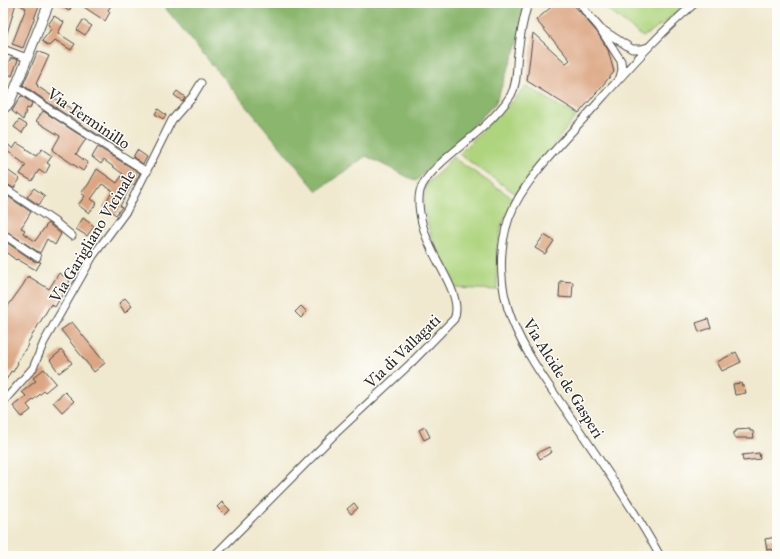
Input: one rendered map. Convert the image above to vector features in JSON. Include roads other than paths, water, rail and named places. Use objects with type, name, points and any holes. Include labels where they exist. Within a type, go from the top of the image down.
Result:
[{"type":"main road","points":[[3,109],[9,104],[49,3]]},
{"type":"street","name":"Via di Vallagati","points":[[214,556],[336,433],[410,364],[454,319],[457,310],[455,299],[424,232],[420,206],[420,192],[422,185],[428,177],[481,129],[498,112],[510,95],[516,81],[521,31],[528,3]]},
{"type":"street","points":[[580,3],[599,27],[621,61],[622,70],[620,78]]},
{"type":"street","name":"Via Alcide de Gasperi","points":[[660,556],[640,520],[526,350],[511,319],[503,286],[502,267],[504,239],[510,217],[528,183],[634,62],[695,3]]},
{"type":"street","points":[[599,27],[632,49],[641,49],[650,46]]},
{"type":"street","points":[[3,49],[27,58]]},
{"type":"street","points":[[621,61],[628,63],[634,62],[632,49]]},
{"type":"street","name":"Via Garigliano Vicinale","points":[[3,402],[33,368],[44,342],[93,256],[127,210],[172,120],[193,96],[201,83]]},
{"type":"street","name":"Via Terminillo","points":[[16,86],[56,114],[147,172]]},
{"type":"street","points":[[3,188],[55,222],[72,236]]},
{"type":"street","points":[[3,234],[37,256]]},
{"type":"street","points":[[777,431],[777,454]]}]
